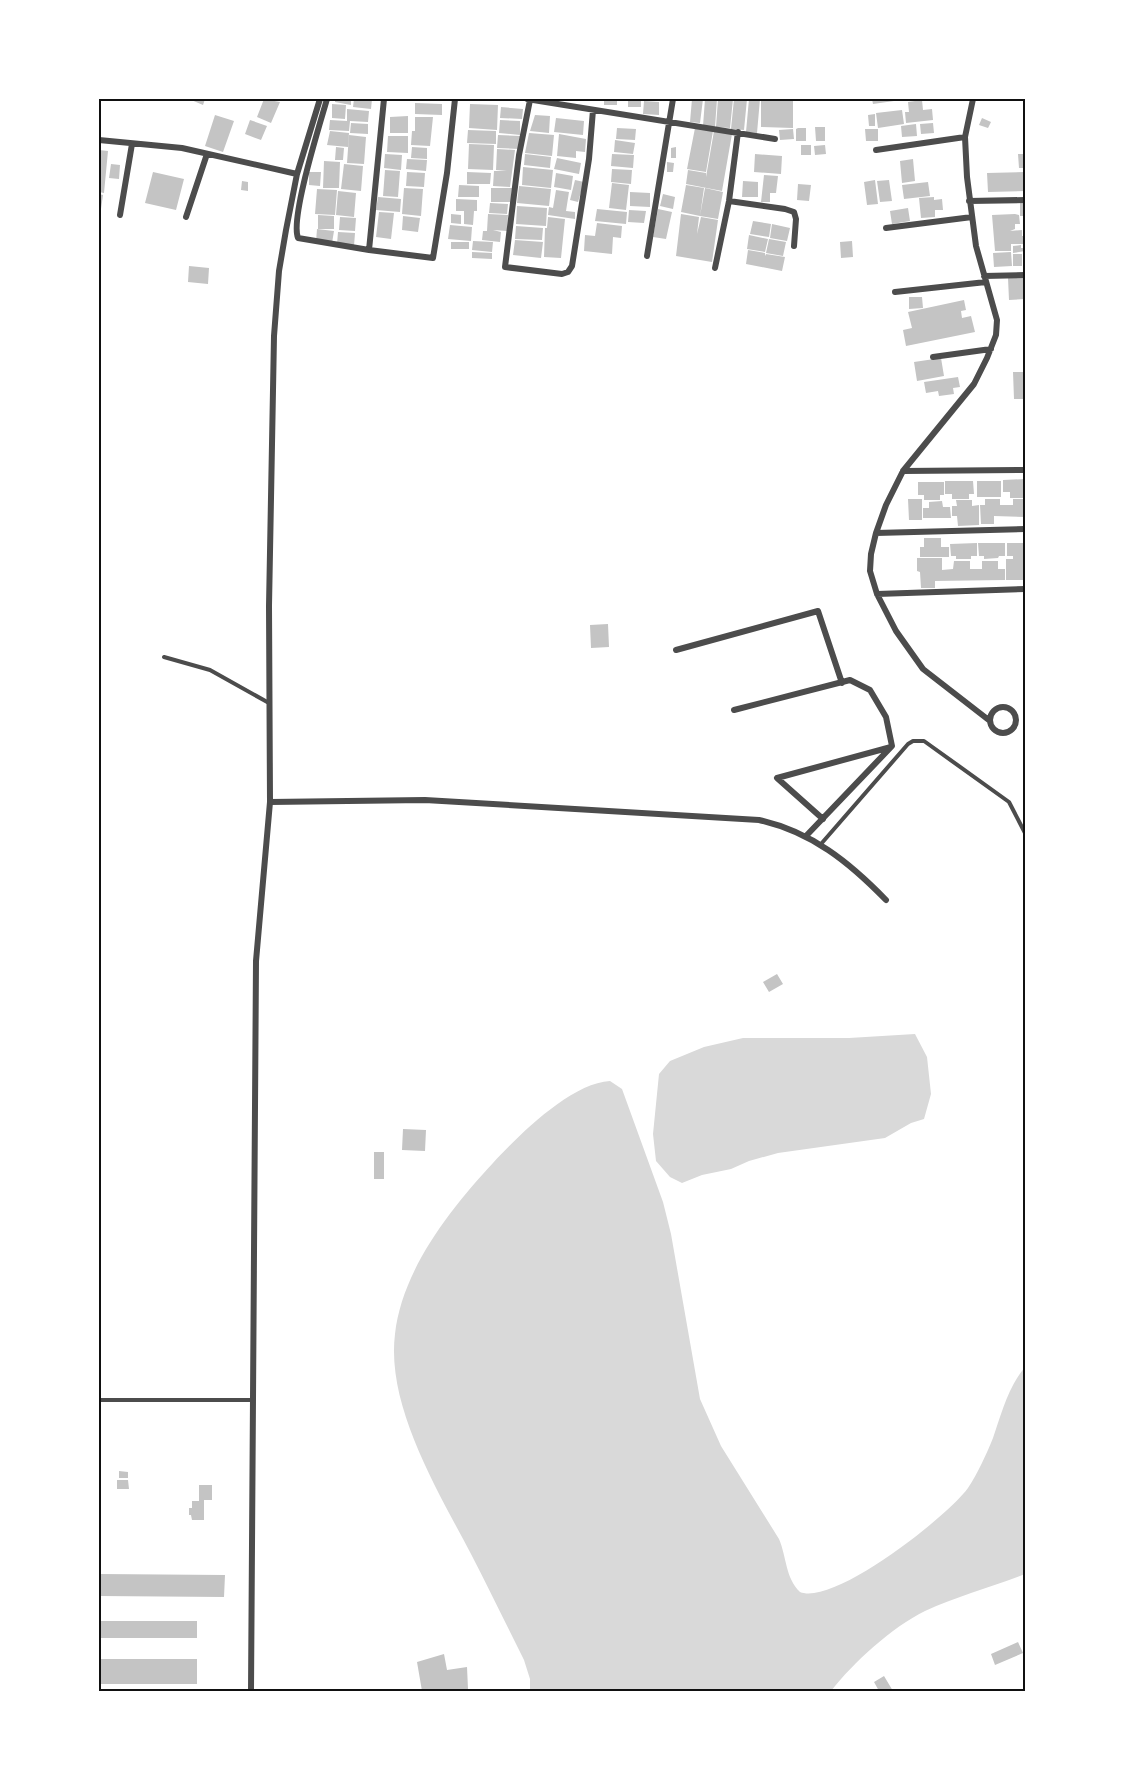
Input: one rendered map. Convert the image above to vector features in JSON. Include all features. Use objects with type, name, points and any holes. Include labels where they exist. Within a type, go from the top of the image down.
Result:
[{"type":"street","points":[[251,1691],[256,961],[270,802],[269,703],[274,336],[279,271],[297,174],[320,99]]},
{"type":"street","points":[[327,99],[301,196],[297,234],[303,240],[433,258],[447,173],[455,99]]},
{"type":"street","points":[[369,250],[384,99]]},
{"type":"street","points":[[593,110],[589,159],[573,266],[564,274],[505,267],[519,155],[529,99],[775,139]]},
{"type":"street","points":[[647,256],[674,99]]},
{"type":"street","points":[[973,99],[965,137],[969,201],[976,246],[997,320],[996,335],[974,384],[903,471],[886,505],[876,533],[870,571],[877,594],[896,631],[923,669],[990,721],[996,731],[1004,733],[1012,729],[1016,718],[1012,711],[1004,707],[995,709],[990,721]]},
{"type":"street","points":[[715,268],[729,201],[738,132]]},
{"type":"street","points":[[876,150],[965,137]]},
{"type":"street","points":[[99,140],[182,148],[297,174]]},
{"type":"street","points":[[120,215],[132,144]]},
{"type":"street","points":[[186,217],[207,154]]},
{"type":"street","points":[[969,201],[1025,200]]},
{"type":"street","points":[[729,201],[794,212],[796,219],[794,246]]},
{"type":"street","points":[[886,228],[972,217]]},
{"type":"street","points":[[895,292],[1025,275]]},
{"type":"street","points":[[933,357],[991,349]]},
{"type":"street","points":[[903,471],[1023,470]]},
{"type":"street","points":[[876,533],[1025,529]]},
{"type":"street","points":[[877,594],[1025,589]]},
{"type":"street","points":[[676,650],[818,611],[842,683]]},
{"type":"street","points":[[734,710],[850,681],[870,690],[886,717],[892,747]]},
{"type":"street","points":[[823,819],[777,778],[892,747]]},
{"type":"street","points":[[806,836],[892,747]]},
{"type":"street","points":[[270,802],[425,800],[759,820],[782,825],[821,844],[852,867],[886,900]]},
{"type":"lane","points":[[164,657],[210,670],[269,703]]},
{"type":"lane","points":[[821,844],[913,741],[924,741],[1009,802],[1025,833]]},
{"type":"lane","points":[[99,1400],[254,1400]]},
{"type":"shaded area","points":[[915,1034],[927,1057],[931,1094],[924,1119],[911,1123],[885,1138],[778,1153],[682,1183],[670,1177],[656,1161],[653,1134],[659,1074],[670,1061],[704,1047],[743,1038],[849,1038]]},
{"type":"shaded area","points":[[610,1081],[622,1089],[663,1202],[671,1234],[700,1399],[721,1446],[779,1539],[789,1574],[800,1592],[816,1593],[838,1586],[863,1573],[915,1537],[956,1501],[968,1488],[978,1470],[1010,1392],[1025,1367],[1025,1574],[949,1601],[912,1618],[874,1646],[831,1691],[530,1691],[530,1679],[524,1660],[430,1476],[406,1419],[398,1390],[394,1362],[395,1334],[399,1310],[407,1287],[431,1241],[477,1181],[531,1125],[563,1100],[579,1091]]},
{"type":"building","points":[[189,99],[205,99],[203,105]]},
{"type":"building","points":[[264,99],[280,102],[271,123],[257,117]]},
{"type":"building","points":[[335,99],[351,99],[351,105],[335,102]]},
{"type":"building","points":[[354,99],[372,99],[371,109],[353,107]]},
{"type":"building","points":[[604,99],[617,99],[617,105],[604,105]]},
{"type":"building","points":[[628,99],[641,99],[641,107],[628,107]]},
{"type":"building","points":[[692,99],[703,99],[700,123],[690,122]]},
{"type":"building","points":[[705,99],[717,99],[715,127],[703,126]]},
{"type":"building","points":[[718,99],[733,99],[730,128],[716,127]]},
{"type":"building","points":[[734,99],[747,99],[744,130],[731,129]]},
{"type":"building","points":[[749,99],[760,99],[757,133],[746,132]]},
{"type":"building","points":[[761,99],[793,99],[793,128],[761,127]]},
{"type":"building","points":[[872,99],[901,99],[901,100],[873,104]]},
{"type":"building","points":[[922,100],[923,110],[932,109],[933,120],[906,123],[905,112],[909,112],[908,102]]},
{"type":"building","points":[[644,101],[659,102],[659,115],[643,114]]},
{"type":"building","points":[[415,103],[442,104],[442,115],[415,114]]},
{"type":"building","points":[[332,104],[346,105],[345,119],[332,118]]},
{"type":"building","points":[[470,104],[498,105],[497,130],[469,128]]},
{"type":"building","points":[[501,107],[523,109],[522,119],[500,118]]},
{"type":"building","points":[[347,109],[369,111],[368,122],[350,121],[349,131],[329,130],[330,120],[347,121]]},
{"type":"building","points":[[902,110],[904,124],[878,128],[876,113]]},
{"type":"building","points":[[875,114],[875,126],[869,126],[868,115]]},
{"type":"building","points":[[215,115],[234,121],[223,152],[205,146]]},
{"type":"building","points":[[535,115],[550,116],[549,133],[530,131]]},
{"type":"building","points":[[408,116],[408,133],[390,133],[390,117]]},
{"type":"building","points":[[415,117],[433,117],[430,146],[411,145],[412,131],[415,131]]},
{"type":"building","points":[[556,118],[584,121],[583,135],[554,132]]},
{"type":"building","points":[[982,118],[991,122],[988,128],[979,125]]},
{"type":"building","points":[[250,120],[267,126],[261,140],[245,134]]},
{"type":"building","points":[[500,120],[520,121],[520,135],[499,133]]},
{"type":"building","points":[[351,123],[368,124],[368,134],[350,133]]},
{"type":"building","points":[[933,123],[934,133],[921,134],[920,124]]},
{"type":"building","points":[[916,124],[917,136],[902,137],[901,126]]},
{"type":"building","points":[[815,127],[825,127],[825,141],[816,141]]},
{"type":"building","points":[[617,128],[636,129],[635,140],[616,139]]},
{"type":"building","points":[[695,128],[713,131],[706,172],[687,169]]},
{"type":"building","points":[[806,128],[806,141],[796,141],[796,129]]},
{"type":"building","points":[[793,129],[794,139],[780,140],[779,130]]},
{"type":"building","points":[[865,129],[878,129],[878,141],[866,141]]},
{"type":"building","points":[[468,130],[496,131],[496,144],[467,143]]},
{"type":"building","points":[[330,131],[349,133],[348,147],[327,145]]},
{"type":"building","points":[[714,131],[732,134],[722,191],[686,184],[688,170],[706,173],[706,177]]},
{"type":"building","points":[[529,133],[554,135],[552,156],[525,153]]},
{"type":"building","points":[[559,134],[586,139],[585,152],[576,151],[576,158],[557,156]]},
{"type":"building","points":[[349,135],[366,137],[364,164],[347,163]]},
{"type":"building","points":[[498,135],[520,136],[519,149],[497,148]]},
{"type":"building","points":[[388,136],[408,136],[408,153],[387,152]]},
{"type":"building","points":[[615,140],[635,143],[633,154],[614,152]]},
{"type":"building","points":[[469,144],[494,145],[493,170],[468,169]]},
{"type":"building","points":[[801,145],[811,145],[811,155],[801,155]]},
{"type":"building","points":[[825,145],[826,154],[815,155],[814,146]]},
{"type":"building","points":[[336,147],[344,148],[343,160],[335,160]]},
{"type":"building","points":[[412,147],[427,148],[427,159],[411,158]]},
{"type":"building","points":[[676,147],[676,158],[671,158],[671,148]]},
{"type":"building","points":[[497,149],[515,150],[510,187],[493,186],[494,171],[507,171],[496,170]]},
{"type":"building","points":[[99,150],[108,151],[104,193],[99,192]]},
{"type":"building","points":[[385,154],[402,155],[401,170],[384,168]]},
{"type":"building","points":[[525,154],[551,157],[550,168],[524,165]]},
{"type":"building","points":[[612,154],[634,155],[633,168],[611,166]]},
{"type":"building","points":[[755,154],[782,156],[781,174],[754,172]]},
{"type":"building","points":[[1018,154],[1025,154],[1025,168],[1019,168]]},
{"type":"building","points":[[557,158],[581,163],[579,174],[554,169]]},
{"type":"building","points":[[407,159],[427,160],[426,171],[406,169]]},
{"type":"building","points":[[913,159],[915,181],[902,183],[900,161]]},
{"type":"building","points":[[324,161],[340,162],[339,188],[323,188]]},
{"type":"building","points":[[667,162],[674,163],[673,172],[667,172]]},
{"type":"building","points":[[111,164],[120,165],[119,179],[109,178]]},
{"type":"building","points":[[344,164],[363,166],[361,191],[341,189]]},
{"type":"building","points":[[523,167],[553,170],[551,188],[522,185]]},
{"type":"building","points":[[612,169],[632,170],[631,184],[611,182]]},
{"type":"building","points":[[385,170],[400,171],[398,197],[383,196]]},
{"type":"building","points":[[153,172],[184,179],[176,210],[145,203]]},
{"type":"building","points":[[309,172],[321,172],[320,186],[309,185]]},
{"type":"building","points":[[407,172],[425,173],[424,187],[406,186]]},
{"type":"building","points":[[467,172],[491,173],[490,184],[467,184]]},
{"type":"building","points":[[1025,172],[1025,191],[988,192],[987,173]]},
{"type":"building","points":[[556,173],[573,176],[571,190],[554,187]]},
{"type":"building","points":[[764,175],[778,176],[776,193],[770,193],[770,202],[761,202]]},
{"type":"building","points":[[575,180],[584,182],[578,202],[570,200]]},
{"type":"building","points":[[875,180],[878,204],[867,205],[864,182]]},
{"type":"building","points":[[889,180],[892,201],[880,202],[877,181]]},
{"type":"building","points":[[242,181],[248,182],[248,191],[241,190]]},
{"type":"building","points":[[743,181],[758,182],[758,197],[742,197]]},
{"type":"building","points":[[928,182],[930,196],[904,199],[902,185]]},
{"type":"building","points":[[612,183],[629,185],[626,210],[609,208]]},
{"type":"building","points":[[798,184],[811,185],[809,201],[797,200]]},
{"type":"building","points":[[459,185],[479,186],[479,197],[458,197]]},
{"type":"building","points":[[686,185],[704,188],[700,216],[681,212]]},
{"type":"building","points":[[519,186],[551,189],[549,206],[517,203]]},
{"type":"building","points":[[404,188],[423,189],[421,216],[402,214]]},
{"type":"building","points":[[491,188],[512,188],[511,202],[491,202]]},
{"type":"building","points":[[705,188],[723,192],[718,219],[700,216]]},
{"type":"building","points":[[317,189],[337,190],[335,215],[315,214]]},
{"type":"building","points":[[556,190],[569,192],[566,211],[575,212],[575,219],[548,215],[549,207],[553,208]]},
{"type":"building","points":[[338,191],[356,193],[354,217],[336,215]]},
{"type":"building","points":[[630,192],[650,193],[650,207],[630,206]]},
{"type":"building","points":[[99,194],[103,195],[100,216],[99,216]]},
{"type":"building","points":[[663,194],[675,197],[673,209],[660,206]]},
{"type":"building","points":[[378,197],[401,199],[400,212],[376,210]]},
{"type":"building","points":[[934,197],[934,200],[942,199],[943,210],[935,210],[935,217],[921,218],[919,198]]},
{"type":"building","points":[[456,199],[477,200],[473,225],[464,224],[464,211],[456,211]]},
{"type":"building","points":[[1020,202],[1025,202],[1025,216],[1020,216]]},
{"type":"building","points":[[490,203],[508,204],[507,214],[489,213]]},
{"type":"building","points":[[517,206],[547,208],[546,226],[516,224]]},
{"type":"building","points":[[908,208],[910,221],[892,224],[890,211]]},
{"type":"building","points":[[597,209],[627,212],[626,224],[595,221]]},
{"type":"building","points":[[658,209],[672,212],[666,239],[653,237]]},
{"type":"building","points":[[629,210],[646,211],[644,223],[628,222]]},
{"type":"building","points":[[379,212],[394,213],[391,239],[376,237]]},
{"type":"building","points":[[451,214],[461,215],[461,224],[451,223]]},
{"type":"building","points":[[488,214],[508,215],[507,231],[493,230],[501,232],[500,242],[482,240],[483,231],[487,231]]},
{"type":"building","points":[[681,214],[699,217],[697,234],[701,217],[718,220],[712,262],[676,256]]},
{"type":"building","points":[[318,215],[334,216],[334,229],[318,229]]},
{"type":"building","points":[[992,215],[1019,215],[1020,224],[1015,224],[1015,229],[1010,231],[1022,230],[1025,244],[1011,244],[1011,251],[995,251]]},
{"type":"building","points":[[403,216],[420,218],[418,232],[402,230]]},
{"type":"building","points":[[340,217],[356,218],[355,231],[339,230]]},
{"type":"building","points":[[548,217],[565,219],[561,258],[544,257],[545,228],[547,228]]},
{"type":"building","points":[[753,221],[771,224],[769,237],[750,234]]},
{"type":"building","points":[[597,223],[622,226],[621,238],[613,237],[612,254],[584,251],[585,235],[595,236]]},
{"type":"building","points":[[772,224],[790,228],[787,241],[770,238]]},
{"type":"building","points":[[450,225],[472,227],[471,241],[448,239]]},
{"type":"building","points":[[516,226],[543,228],[542,240],[515,239]]},
{"type":"building","points":[[317,229],[334,231],[332,243],[316,242]]},
{"type":"building","points":[[338,232],[355,233],[354,246],[337,244]]},
{"type":"building","points":[[749,235],[768,239],[765,252],[747,249]]},
{"type":"building","points":[[769,239],[786,242],[783,256],[766,253]]},
{"type":"building","points":[[515,240],[543,242],[541,258],[513,255]]},
{"type":"building","points":[[473,241],[493,242],[492,252],[472,250]]},
{"type":"building","points":[[852,241],[853,257],[841,258],[840,242]]},
{"type":"building","points":[[451,242],[469,242],[469,249],[451,249]]},
{"type":"building","points":[[1021,245],[1025,251],[1013,253],[1013,246]]},
{"type":"building","points":[[748,250],[765,253],[765,256],[766,254],[785,257],[782,271],[746,264]]},
{"type":"building","points":[[472,252],[492,253],[492,259],[472,258]]},
{"type":"building","points":[[1011,252],[1012,266],[994,267],[993,253]]},
{"type":"building","points":[[1013,254],[1022,254],[1022,266],[1013,266]]},
{"type":"building","points":[[189,266],[209,268],[208,284],[188,282]]},
{"type":"building","points":[[1025,277],[1025,299],[1009,300],[1008,278]]},
{"type":"building","points":[[909,297],[922,297],[923,308],[909,309]]},
{"type":"building","points":[[964,300],[966,310],[961,311],[962,318],[971,316],[975,332],[906,346],[903,330],[912,328],[908,312]]},
{"type":"building","points":[[941,358],[944,376],[917,381],[914,362]]},
{"type":"building","points":[[1013,372],[1025,372],[1025,399],[1014,399]]},
{"type":"building","points":[[958,377],[960,387],[953,388],[954,394],[939,396],[938,391],[926,393],[924,382]]},
{"type":"building","points":[[1025,479],[1025,498],[1010,498],[1010,492],[1003,492],[1003,480]]},
{"type":"building","points":[[945,481],[973,481],[974,494],[969,494],[969,499],[952,499],[952,494],[945,494]]},
{"type":"building","points":[[977,481],[1001,481],[1001,497],[977,497]]},
{"type":"building","points":[[918,482],[944,482],[944,495],[940,495],[940,500],[924,500],[924,495],[918,495]]},
{"type":"building","points":[[908,499],[922,499],[922,520],[909,520]]},
{"type":"building","points":[[985,499],[1000,499],[1000,505],[1013,505],[1013,499],[1025,499],[1025,517],[994,516],[994,524],[981,524],[980,505],[985,505]]},
{"type":"building","points":[[956,500],[972,500],[972,506],[979,505],[979,525],[958,526],[957,516],[952,516],[952,506],[957,506]]},
{"type":"building","points":[[942,501],[943,507],[950,507],[951,518],[923,518],[923,508],[929,508],[929,502]]},
{"type":"building","points":[[924,538],[941,538],[941,547],[949,547],[949,557],[920,557],[920,547],[924,547]]},
{"type":"building","points":[[977,543],[977,556],[971,556],[971,559],[956,559],[956,556],[951,556],[950,544]]},
{"type":"building","points":[[978,543],[1005,543],[1005,556],[984,559],[984,556],[979,556]]},
{"type":"building","points":[[1007,543],[1025,543],[1025,580],[1006,580],[1006,559],[1013,559],[1013,556],[1007,556]]},
{"type":"building","points":[[917,558],[942,558],[942,570],[953,569],[954,561],[970,561],[970,569],[982,569],[982,561],[998,561],[998,569],[1005,569],[1005,580],[935,581],[935,588],[921,588]]},
{"type":"building","points":[[608,624],[609,647],[591,648],[590,625]]},
{"type":"building","points":[[777,974],[783,984],[769,992],[763,982]]},
{"type":"building","points":[[403,1129],[426,1130],[425,1151],[402,1150]]},
{"type":"building","points":[[374,1152],[384,1152],[384,1179],[374,1179]]},
{"type":"building","points":[[119,1471],[128,1472],[128,1478],[119,1478]]},
{"type":"building","points":[[117,1480],[128,1480],[129,1489],[117,1489]]},
{"type":"building","points":[[199,1485],[212,1485],[212,1500],[204,1500],[204,1520],[192,1520],[189,1508],[192,1508],[192,1501],[199,1501]]},
{"type":"building","points":[[99,1574],[225,1575],[224,1597],[99,1596]]},
{"type":"building","points":[[99,1621],[197,1621],[197,1638],[99,1638]]},
{"type":"building","points":[[1018,1642],[1023,1653],[995,1665],[991,1654]]},
{"type":"building","points":[[444,1654],[447,1670],[467,1667],[468,1689],[422,1691],[417,1662]]},
{"type":"building","points":[[99,1659],[197,1659],[197,1684],[99,1684]]},
{"type":"building","points":[[884,1676],[893,1691],[879,1691],[874,1682]]}]
